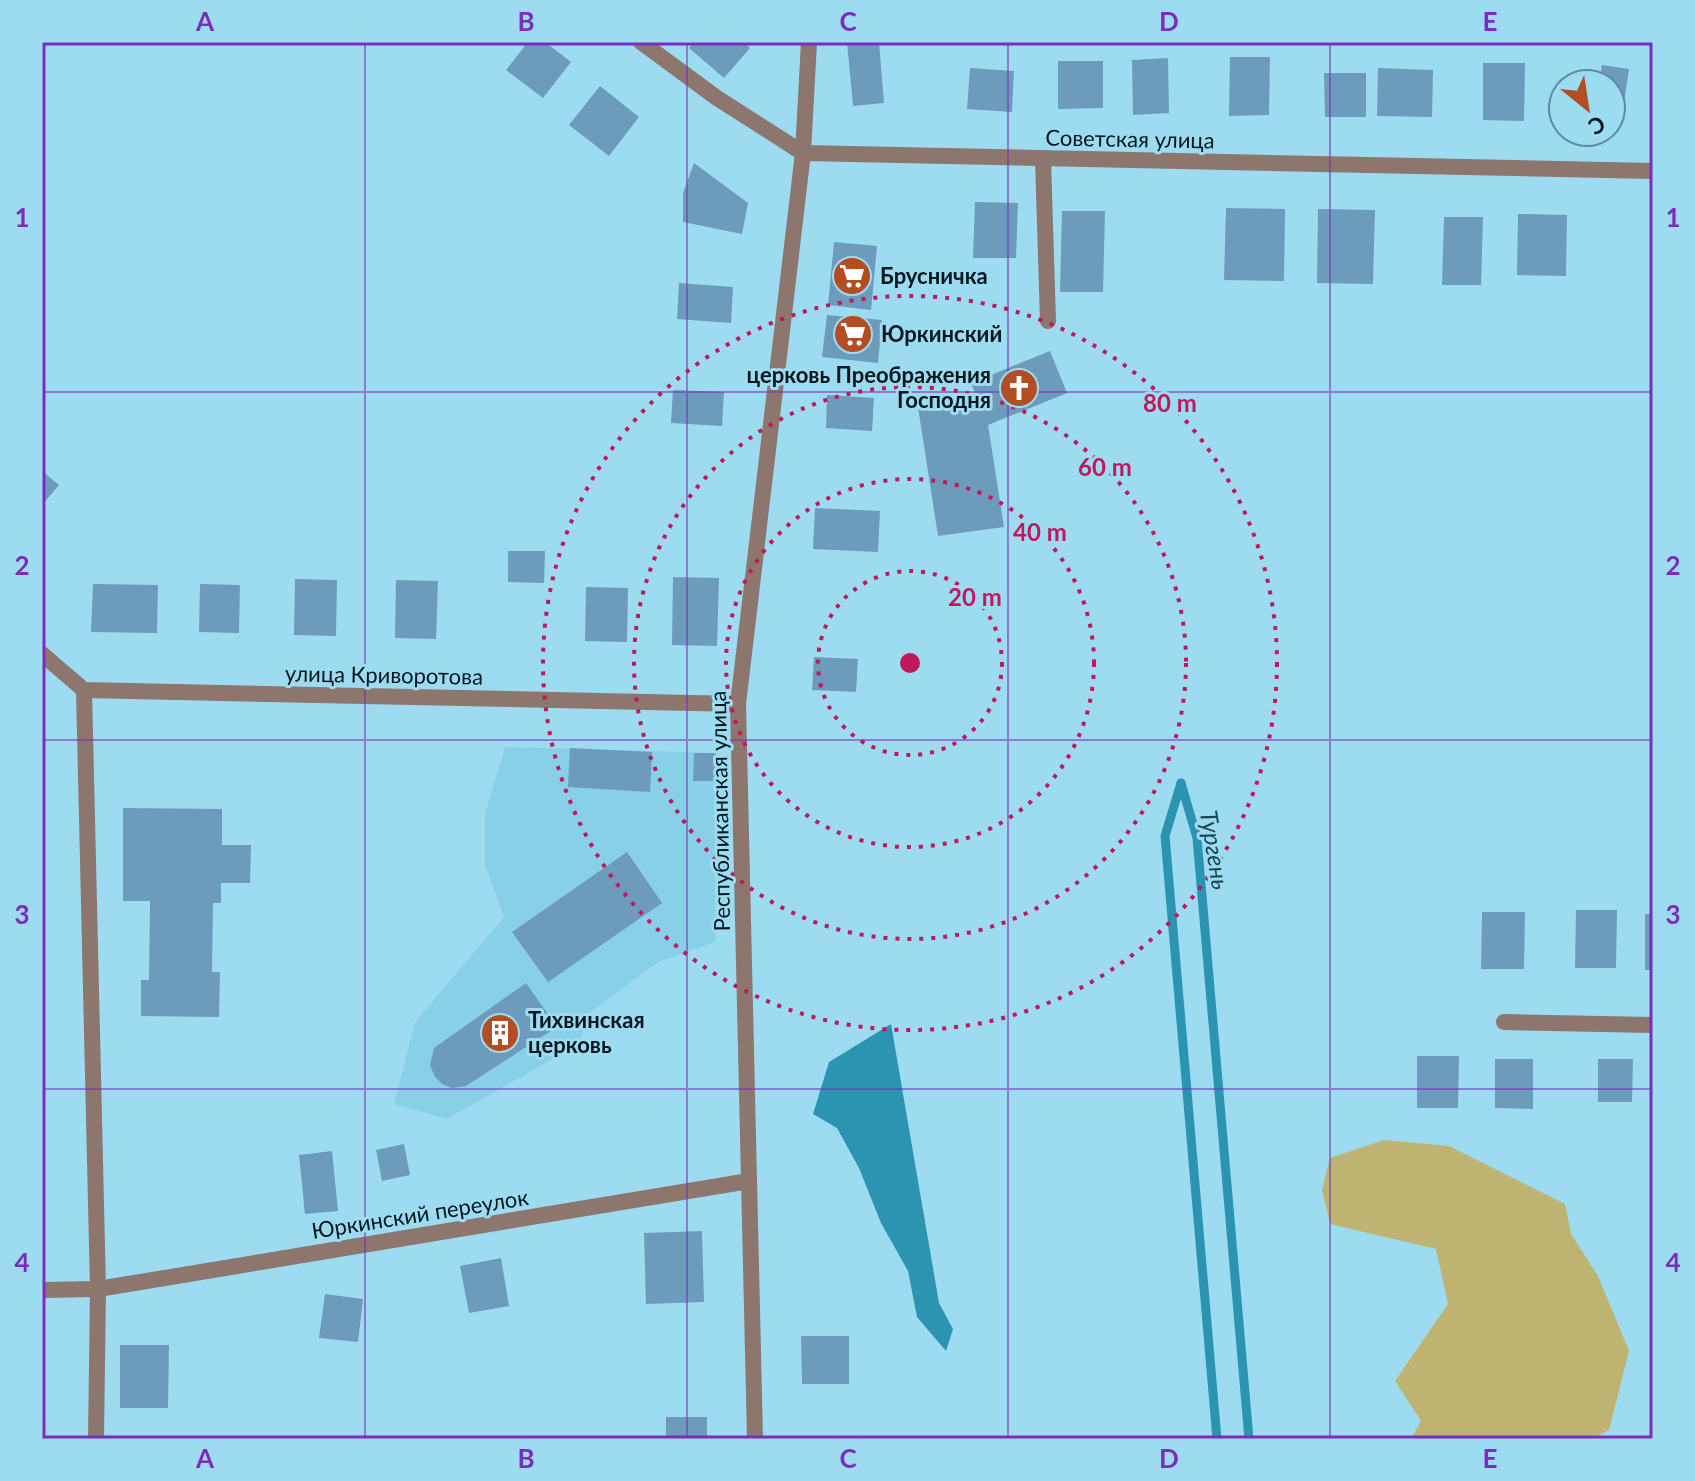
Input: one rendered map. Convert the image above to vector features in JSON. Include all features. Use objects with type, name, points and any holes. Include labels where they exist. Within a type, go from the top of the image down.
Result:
[{"type":"street","points":[[641,42],[717,98],[803,153]]},
{"type":"street","name":"Республиканская улица","points":[[755,1439],[738,704],[803,153],[809,42]]},
{"type":"street","name":"Советская улица","points":[[803,153],[1653,171]]},
{"type":"street","points":[[1043,160],[1048,321]]},
{"type":"street","points":[[42,654],[84,690],[98,1289],[96,1439]]},
{"type":"street","name":"улица Криворотова","points":[[84,690],[738,704]]},
{"type":"street","points":[[1504,1022],[1653,1025]]},
{"type":"street","name":"Юркинский переулок","points":[[42,1290],[98,1289],[749,1181]]},
{"type":"shaded area","points":[[505,747],[716,753],[715,942],[660,961],[589,1013],[579,1044],[447,1119],[394,1104],[415,1022],[504,917],[485,865],[485,814]]},
{"type":"shaded area","points":[[891,1024],[939,1303],[953,1329],[946,1351],[917,1317],[908,1271],[881,1223],[859,1168],[837,1128],[813,1114],[829,1062]]},
{"type":"shaded area","points":[[1384,1140],[1449,1146],[1565,1204],[1571,1234],[1598,1276],[1629,1351],[1609,1430],[1592,1439],[1411,1439],[1421,1421],[1395,1381],[1448,1304],[1436,1249],[1330,1224],[1322,1190],[1330,1158]]},
{"type":"building","points":[[528,42],[545,42],[571,62],[543,98],[506,70]]},
{"type":"building","points":[[694,42],[743,42],[750,48],[724,78],[689,48]]},
{"type":"building","points":[[847,42],[879,42],[884,103],[853,106]]},
{"type":"building","points":[[1230,57],[1270,57],[1269,115],[1229,116]]},
{"type":"building","points":[[1168,58],[1169,113],[1133,115],[1132,60]]},
{"type":"building","points":[[1058,61],[1103,61],[1103,108],[1058,109]]},
{"type":"building","points":[[1483,63],[1525,63],[1524,121],[1483,120]]},
{"type":"building","points":[[970,68],[1014,71],[1012,112],[967,109]]},
{"type":"building","points":[[1378,68],[1433,70],[1432,117],[1377,116]]},
{"type":"building","points":[[1324,73],[1366,73],[1366,117],[1325,117]]},
{"type":"building","points":[[600,86],[639,117],[609,156],[569,125]]},
{"type":"building","points":[[694,163],[748,203],[742,234],[683,222],[683,193]]},
{"type":"building","points":[[975,202],[1018,203],[1016,258],[973,258]]},
{"type":"building","points":[[1226,208],[1285,209],[1284,281],[1224,280]]},
{"type":"building","points":[[1318,209],[1375,210],[1373,284],[1317,283]]},
{"type":"building","points":[[1062,211],[1105,211],[1103,292],[1060,292]]},
{"type":"building","points":[[1518,214],[1567,215],[1566,276],[1517,275]]},
{"type":"building","points":[[1444,217],[1483,217],[1481,285],[1442,285]]},
{"type":"building","name":"Брусничка","points":[[834,242],[877,246],[871,310],[828,305]]},
{"type":"building","points":[[679,283],[733,287],[731,323],[677,319]]},
{"type":"building","name":"Юркинский","points":[[827,315],[882,320],[878,363],[822,357]]},
{"type":"building","points":[[1050,351],[1067,393],[988,425],[1004,527],[938,536],[918,407],[977,398],[971,383]]},
{"type":"building","points":[[673,390],[724,392],[722,426],[671,423]]},
{"type":"building","points":[[827,395],[874,398],[872,431],[826,428]]},
{"type":"building","points":[[42,471],[59,485],[42,505]]},
{"type":"building","points":[[815,508],[880,511],[878,552],[813,549]]},
{"type":"building","points":[[508,551],[545,551],[544,583],[508,582]]},
{"type":"building","points":[[673,577],[719,578],[717,646],[672,645]]},
{"type":"building","points":[[295,579],[337,580],[336,636],[294,635]]},
{"type":"building","points":[[396,580],[438,581],[436,639],[395,638]]},
{"type":"building","points":[[93,584],[158,585],[157,633],[91,632]]},
{"type":"building","points":[[200,584],[240,585],[239,633],[199,632]]},
{"type":"building","points":[[586,587],[628,588],[627,642],[585,641]]},
{"type":"building","points":[[814,657],[858,659],[856,692],[812,690]]},
{"type":"building","points":[[570,748],[652,752],[650,792],[568,787]]},
{"type":"building","points":[[694,753],[716,753],[715,781],[693,781]]},
{"type":"building","points":[[123,808],[222,809],[222,845],[251,845],[250,883],[221,883],[221,903],[213,903],[212,972],[220,972],[219,1017],[141,1016],[141,980],[149,980],[150,901],[123,901]]},
{"type":"building","points":[[627,852],[662,903],[548,982],[512,932]]},
{"type":"building","points":[[1576,910],[1617,910],[1616,968],[1575,968]]},
{"type":"building","points":[[1482,912],[1525,912],[1524,969],[1481,969]]},
{"type":"building","points":[[1645,914],[1653,914],[1653,970],[1645,970]]},
{"type":"building","name":"Тихвинская церковь","points":[[526,983],[557,1027],[466,1086],[452,1088],[442,1084],[430,1065],[434,1048]]},
{"type":"building","points":[[1417,1056],[1459,1056],[1458,1108],[1417,1108]]},
{"type":"building","points":[[1495,1059],[1533,1059],[1533,1109],[1495,1108]]},
{"type":"building","points":[[1598,1059],[1633,1059],[1632,1102],[1598,1102]]},
{"type":"building","points":[[404,1144],[410,1175],[382,1181],[376,1150]]},
{"type":"building","points":[[332,1151],[338,1211],[305,1214],[299,1155]]},
{"type":"building","points":[[702,1231],[704,1302],[646,1304],[644,1233]]},
{"type":"building","points":[[501,1258],[509,1306],[469,1313],[460,1266]]},
{"type":"building","points":[[325,1294],[363,1299],[358,1342],[319,1338]]},
{"type":"building","points":[[801,1336],[849,1336],[849,1384],[802,1384]]},
{"type":"building","points":[[120,1345],[169,1345],[168,1408],[120,1408]]},
{"type":"building","points":[[666,1417],[707,1417],[707,1439],[666,1439]]},
{"type":"waterway","name":"Тургень","points":[[1181,783],[1197,838],[1249,1439]]},
{"type":"waterway","name":"Тургень","points":[[1181,783],[1165,836],[1217,1439]]},
{"type":"place","name":"Брусничка","points":[[852,276]]},
{"type":"place","name":"Юркинский","points":[[853,334]]},
{"type":"place","name":"церковь Преображения Господня","points":[[1019,388]]},
{"type":"place","name":"Тихвинская церковь","points":[[500,1033]]}]
